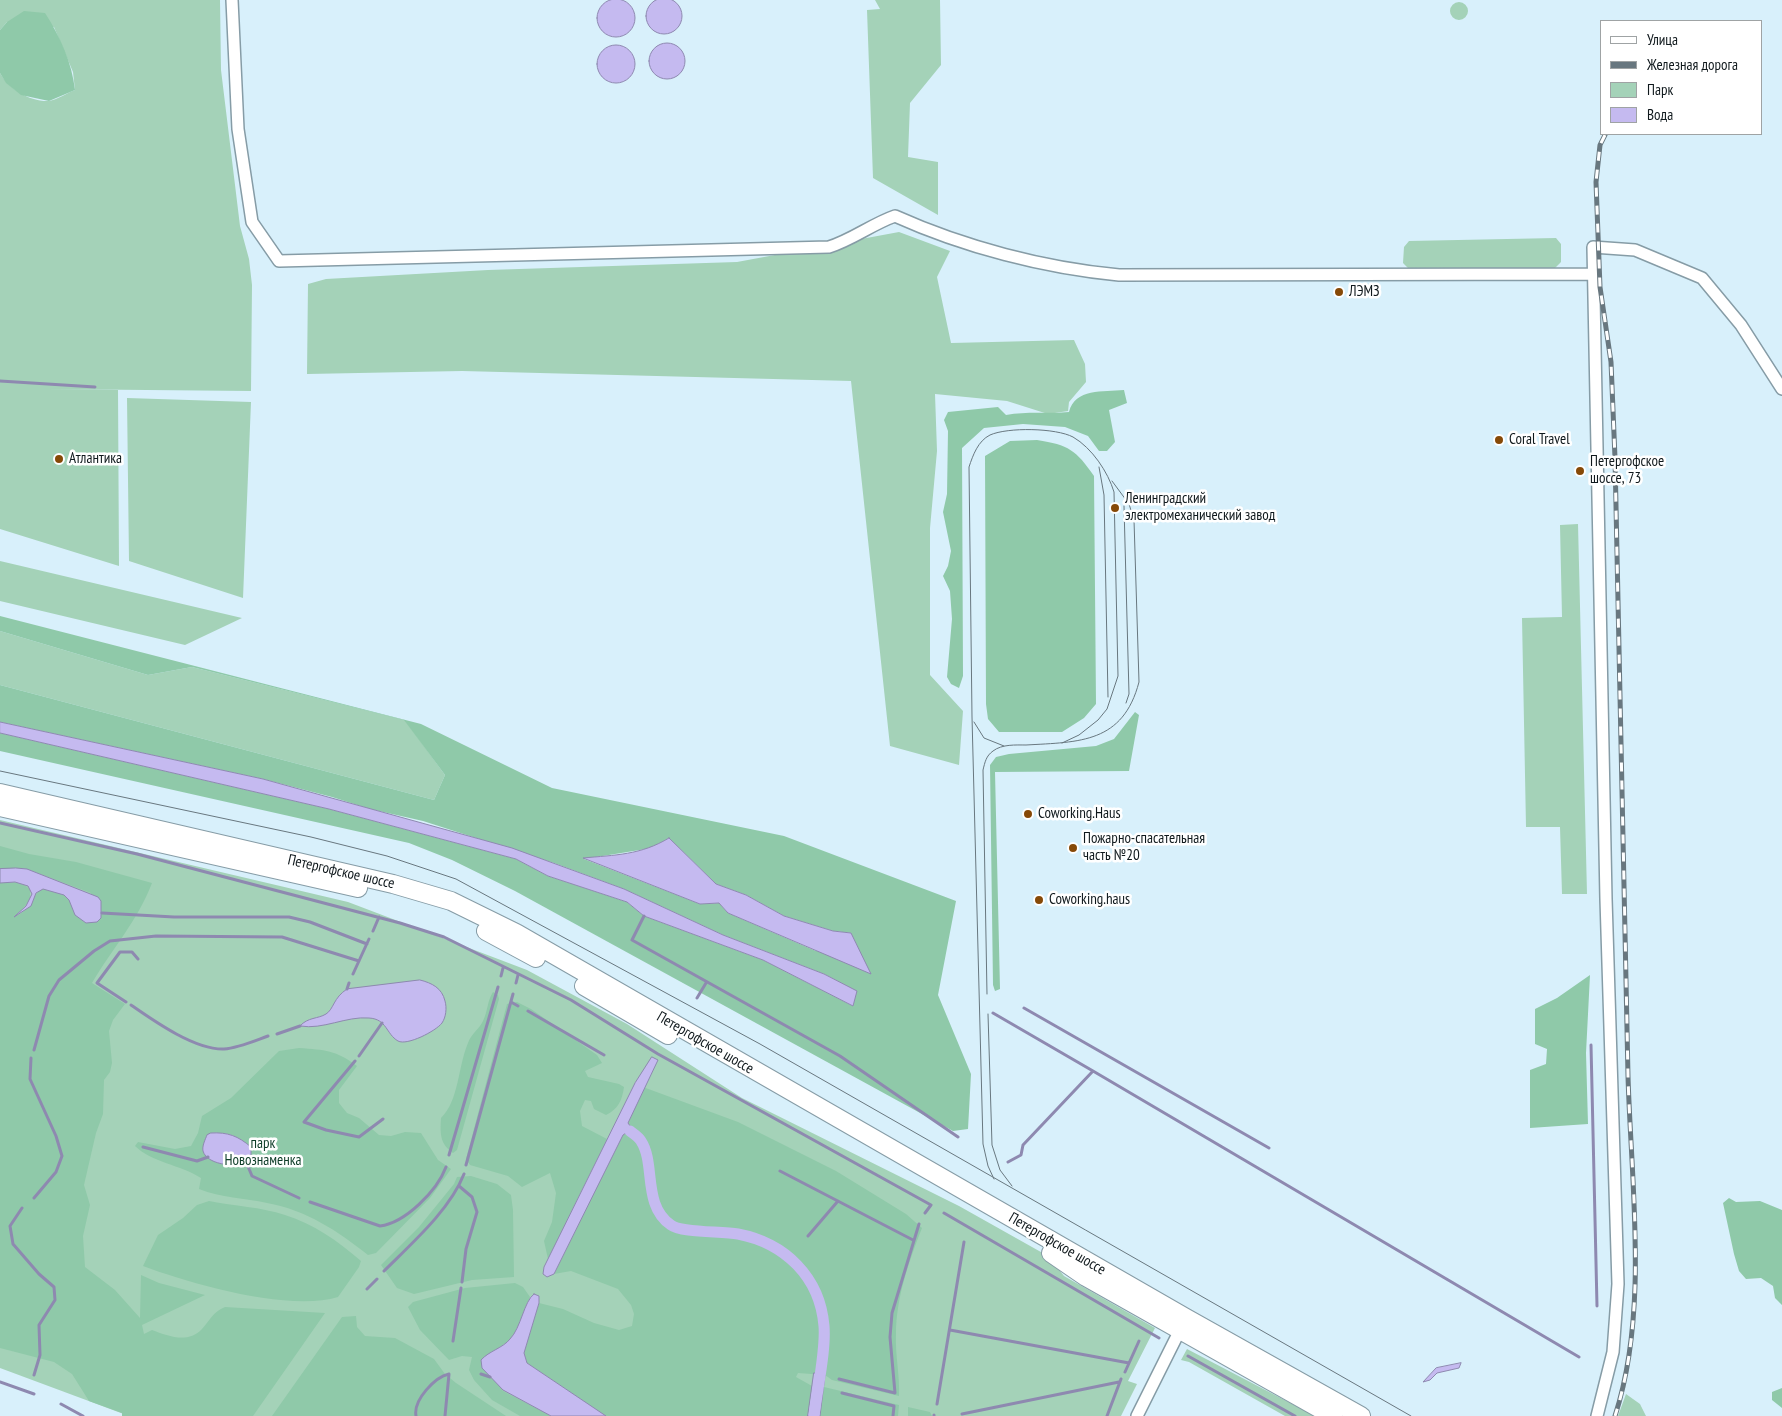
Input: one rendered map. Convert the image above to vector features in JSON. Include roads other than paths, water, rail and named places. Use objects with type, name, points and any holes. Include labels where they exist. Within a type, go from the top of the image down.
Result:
[{"type":"main road","name":"Петергофское шоссе","points":[[0,793],[393,884],[468,908],[541,947],[1333,1416]]},
{"type":"main road","name":"Петергофское шоссе","points":[[0,807],[385,894],[451,914],[562,973],[1055,1255],[1086,1278],[1361,1416]]},
{"type":"street","points":[[232,0],[238,129],[252,222],[279,261],[829,247],[841,243],[875,223],[896,216],[994,251],[1088,272],[1119,275],[1593,274]]},
{"type":"street","points":[[1598,1416],[1613,1352],[1618,1284],[1606,889],[1593,247],[1616,247],[1635,250],[1702,278],[1741,325],[1782,389]]},
{"type":"street","points":[[1137,1416],[1182,1325]]},
{"type":"water","points":[[616,-1],[629,5],[635,18],[629,31],[616,37],[603,31],[597,18],[603,5]]},
{"type":"water","points":[[657,-1],[671,-1],[681,9],[681,23],[671,33],[657,33],[647,23],[647,9]]},
{"type":"water","points":[[667,43],[674,44],[680,48],[684,54],[684,68],[680,74],[674,78],[667,79],[660,78],[654,74],[650,68],[649,61],[650,54],[654,48],[660,44]]},
{"type":"water","points":[[616,45],[623,46],[629,51],[634,57],[634,71],[629,77],[623,82],[616,83],[609,82],[603,77],[598,71],[597,64],[598,57],[603,51],[609,46]]},
{"type":"water","points":[[0,722],[263,779],[512,848],[624,889],[723,935],[824,974],[857,991],[853,1006],[763,960],[644,916],[627,902],[548,876],[516,859],[329,809],[0,733]]},
{"type":"water","points":[[669,838],[716,884],[746,895],[784,916],[833,931],[851,933],[871,974],[728,913],[719,903],[700,904],[583,858],[638,851],[659,844]]},
{"type":"water","points":[[0,869],[27,869],[98,897],[101,901],[101,918],[97,922],[86,923],[75,915],[69,900],[64,895],[43,889],[36,893],[31,906],[14,917],[26,906],[32,894],[28,886],[15,882],[0,883]]},
{"type":"water","points":[[420,980],[439,989],[444,996],[446,1012],[439,1026],[428,1034],[414,1040],[398,1041],[383,1024],[369,1018],[352,1019],[309,1027],[300,1026],[306,1021],[326,1014],[342,992],[347,989]]},
{"type":"water","points":[[652,1057],[658,1060],[628,1123],[640,1140],[626,1133],[623,1135],[554,1274],[547,1277],[543,1274],[544,1267],[635,1083]]},
{"type":"water","points":[[211,1133],[228,1134],[242,1140],[251,1147],[251,1159],[247,1162],[233,1165],[211,1160],[206,1156],[203,1149],[207,1135]]},
{"type":"water","points":[[534,1294],[539,1296],[539,1303],[524,1353],[527,1363],[606,1416],[551,1416],[503,1390],[482,1368],[481,1360],[507,1342],[514,1334],[528,1302]]},
{"type":"water","points":[[1461,1363],[1459,1368],[1437,1373],[1430,1380],[1423,1382],[1436,1368]]},
{"type":"water","points":[[814,1373],[825,1375],[820,1416],[808,1416]]},
{"type":"waterway","points":[[0,381],[95,387]]},
{"type":"waterway","points":[[0,823],[137,854],[400,923],[444,937],[571,1000],[658,1054],[931,1205],[925,1213]]},
{"type":"waterway","points":[[102,913],[174,917],[289,917],[310,922],[367,944]]},
{"type":"waterway","points":[[644,916],[632,940],[840,1056],[958,1137]]},
{"type":"waterway","points":[[373,931],[379,917]]},
{"type":"waterway","points":[[34,1050],[49,996],[59,980],[94,951],[110,941],[156,936],[282,937],[359,961]]},
{"type":"waterway","points":[[353,974],[369,939]]},
{"type":"waterway","points":[[126,1002],[97,983],[120,952],[132,952],[138,959]]},
{"type":"waterway","points":[[501,976],[503,968]]},
{"type":"waterway","points":[[516,983],[518,975]]},
{"type":"waterway","points":[[347,989],[349,983]]},
{"type":"waterway","points":[[697,998],[706,983]]},
{"type":"waterway","points":[[449,1155],[498,987]]},
{"type":"waterway","points":[[466,1165],[513,994]]},
{"type":"waterway","points":[[511,1002],[518,1006]]},
{"type":"waterway","points":[[131,1005],[188,1040],[213,1048],[235,1047],[268,1036]]},
{"type":"waterway","points":[[1024,1008],[1269,1148]]},
{"type":"waterway","points":[[528,1011],[604,1055]]},
{"type":"waterway","points":[[993,1013],[1093,1071]]},
{"type":"waterway","points":[[359,1056],[382,1023]]},
{"type":"waterway","points":[[277,1034],[300,1026]]},
{"type":"waterway","points":[[1591,1045],[1597,1306]]},
{"type":"waterway","points":[[31,1058],[30,1079],[56,1136],[62,1156],[56,1172],[34,1198]]},
{"type":"waterway","points":[[355,1061],[304,1122],[326,1130],[359,1137],[383,1119]]},
{"type":"waterway","points":[[1008,1162],[1021,1155],[1023,1145],[1093,1071],[1579,1357]]},
{"type":"waterway","points":[[630,1131],[640,1140],[645,1150],[656,1207],[662,1217],[671,1225],[676,1228],[692,1231],[738,1234],[771,1245],[785,1254],[807,1278],[821,1308],[824,1326],[823,1359],[814,1416]]},
{"type":"waterway","points":[[143,1147],[197,1161],[208,1157]]},
{"type":"waterway","points":[[247,1164],[252,1176],[299,1198]]},
{"type":"waterway","points":[[310,1202],[380,1226],[390,1224],[400,1219],[428,1195],[442,1176],[446,1167]]},
{"type":"waterway","points":[[780,1171],[913,1240]]},
{"type":"waterway","points":[[384,1271],[440,1213],[458,1187],[464,1174]]},
{"type":"waterway","points":[[459,1186],[472,1197],[477,1212],[466,1249],[462,1282]]},
{"type":"waterway","points":[[808,1236],[838,1201]]},
{"type":"waterway","points":[[22,1208],[10,1226],[13,1244],[39,1274],[54,1287],[55,1300],[39,1325],[40,1355],[34,1375]]},
{"type":"waterway","points":[[944,1213],[1159,1338]]},
{"type":"waterway","points":[[839,1379],[895,1393],[890,1337],[892,1313],[919,1224]]},
{"type":"waterway","points":[[937,1404],[964,1242]]},
{"type":"waterway","points":[[367,1289],[377,1279]]},
{"type":"waterway","points":[[453,1341],[461,1288]]},
{"type":"waterway","points":[[950,1330],[1129,1363]]},
{"type":"waterway","points":[[1125,1372],[1139,1341]]},
{"type":"waterway","points":[[1188,1356],[1295,1416]]},
{"type":"waterway","points":[[416,1416],[421,1396],[432,1384],[449,1374],[445,1416]]},
{"type":"waterway","points":[[481,1374],[490,1377]]},
{"type":"waterway","points":[[1107,1416],[1121,1379]]},
{"type":"waterway","points":[[0,1382],[34,1394]]},
{"type":"waterway","points":[[962,1414],[1119,1382]]},
{"type":"waterway","points":[[842,1393],[894,1406],[893,1416]]},
{"type":"waterway","points":[[61,1404],[83,1416]]},
{"type":"tram line","points":[[994,1179],[988,1166],[983,1144],[972,717],[969,467],[974,453],[982,441],[998,432],[1044,430],[1073,437],[1093,454],[1108,477],[1114,492],[1118,676],[1107,709],[1098,720],[1079,735],[1062,743]]},
{"type":"tram line","points":[[1099,467],[1104,495],[1108,697]]},
{"type":"tram line","points":[[987,994],[983,770],[986,759],[993,751],[1005,746],[1081,740],[1097,735],[1110,728],[1122,717],[1132,702],[1139,682],[1134,520],[1129,504],[1112,481]]},
{"type":"tram line","points":[[1124,506],[1129,694],[1126,703]]},
{"type":"tram line","points":[[974,722],[984,738],[1004,746]]},
{"type":"tram line","points":[[0,771],[311,837],[387,856],[456,879],[760,1044],[1411,1416]]},
{"type":"tram line","points":[[988,1014],[992,1145],[1000,1170],[1012,1186]]},
{"type":"railway","points":[[1605,135],[1600,145],[1596,182],[1600,287],[1611,362],[1615,458],[1628,1076],[1635,1247],[1635,1291],[1632,1334],[1625,1376],[1615,1416]]},
{"type":"place","name":"ЛЭМЗ","points":[[1339,292]]},
{"type":"place","name":"Coral Travel","points":[[1499,440]]},
{"type":"place","name":"Атлантика","points":[[59,459]]},
{"type":"place","name":"Петергофское шоссе, 73","points":[[1580,471]]},
{"type":"place","name":"Ленинградский электромеханический завод","points":[[1115,508]]},
{"type":"place","name":"Coworking.Haus","points":[[1028,814]]},
{"type":"place","name":"Пожарно-спасательная часть №20","points":[[1073,848]]},
{"type":"place","name":"Coworking.haus","points":[[1039,900]]},
{"type":"park label","name":"парк Новознаменка","points":[[263,1152]]}]
